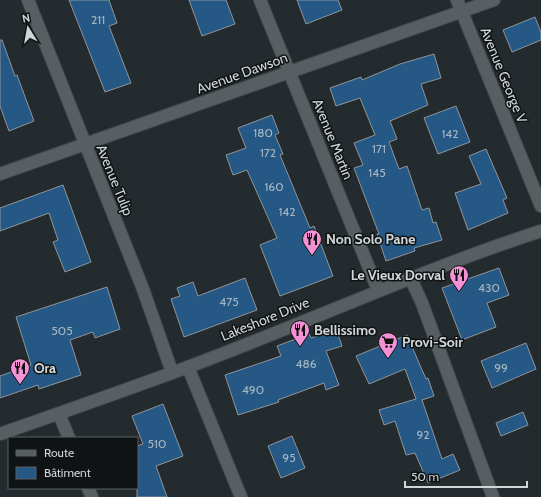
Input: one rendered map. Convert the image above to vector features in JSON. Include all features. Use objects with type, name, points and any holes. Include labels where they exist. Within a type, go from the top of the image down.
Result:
[{"type":"street","name":"Avenue Tulip","points":[[28,0],[143,289],[172,372]]},
{"type":"street","name":"Avenue Martin","points":[[260,0],[378,290]]},
{"type":"street","name":"Avenue Dawson","points":[[0,174],[289,72],[459,6],[494,0]]},
{"type":"street","name":"Avenue George V","points":[[459,6],[541,206]]},
{"type":"street","name":"Lakeshore Drive","points":[[0,434],[188,367],[410,277],[487,248],[541,231]]},
{"type":"street","points":[[410,277],[422,303],[493,497]]},
{"type":"street","points":[[188,367],[242,497]]},
{"type":"street","points":[[59,414],[69,437]]},
{"type":"building","points":[[69,0],[109,0],[117,23],[109,26],[131,83],[105,92]]},
{"type":"building","points":[[189,0],[226,0],[235,24],[202,36]]},
{"type":"building","points":[[297,0],[338,0],[342,10],[306,24]]},
{"type":"building","points":[[535,17],[541,32],[541,40],[512,52],[503,30]]},
{"type":"building","points":[[0,40],[2,40],[15,76],[17,75],[34,121],[9,131],[0,106]]},
{"type":"building","points":[[434,54],[441,78],[421,84],[428,105],[390,121],[397,139],[389,142],[399,169],[407,166],[422,210],[429,208],[433,223],[436,222],[442,240],[414,248],[415,251],[386,261],[377,234],[379,234],[354,168],[363,165],[354,143],[375,135],[360,98],[336,106],[330,88],[361,77],[362,80],[400,64]]},
{"type":"building","points":[[456,106],[470,142],[438,154],[424,118]]},
{"type":"building","points":[[272,115],[279,133],[275,135],[283,154],[280,155],[310,228],[314,226],[333,276],[280,296],[260,245],[277,238],[247,170],[233,175],[226,155],[246,148],[238,128]]},
{"type":"building","points":[[486,149],[507,198],[503,200],[508,213],[468,230],[455,193],[481,184],[469,156]]},
{"type":"building","points":[[63,185],[91,262],[65,272],[53,242],[58,240],[49,213],[0,231],[0,208]]},
{"type":"building","points":[[499,268],[509,295],[487,303],[496,327],[462,340],[442,288]]},
{"type":"building","points":[[245,278],[257,310],[184,337],[171,299],[180,296],[177,288],[193,282],[198,296]]},
{"type":"building","points":[[107,287],[120,329],[95,338],[93,332],[70,340],[81,375],[39,389],[38,385],[0,398],[0,376],[31,365],[16,317]]},
{"type":"building","points":[[336,329],[342,346],[326,351],[339,385],[326,390],[324,383],[278,400],[279,402],[238,415],[225,375],[281,356],[277,346],[309,334],[311,338]]},
{"type":"building","points":[[407,335],[426,379],[428,378],[434,396],[422,400],[442,459],[453,454],[460,470],[428,483],[415,453],[406,455],[395,421],[384,425],[379,410],[416,399],[405,369],[369,384],[356,356]]},
{"type":"building","points":[[526,343],[536,369],[492,388],[481,361]]},
{"type":"building","points":[[163,404],[183,456],[156,466],[167,497],[137,497],[138,446],[143,444],[132,416]]},
{"type":"building","points":[[523,412],[528,425],[501,436],[496,423]]},
{"type":"building","points":[[292,436],[305,468],[281,478],[268,446]]},
{"type":"place","name":"Non Solo Pane","points":[[312,256]]},
{"type":"place","name":"Le Vieux Dorval","points":[[459,292]]},
{"type":"place","name":"Bellissimo","points":[[300,347]]},
{"type":"place","name":"Provi-Soir","points":[[388,359]]},
{"type":"place","name":"Ora","points":[[20,385]]}]
